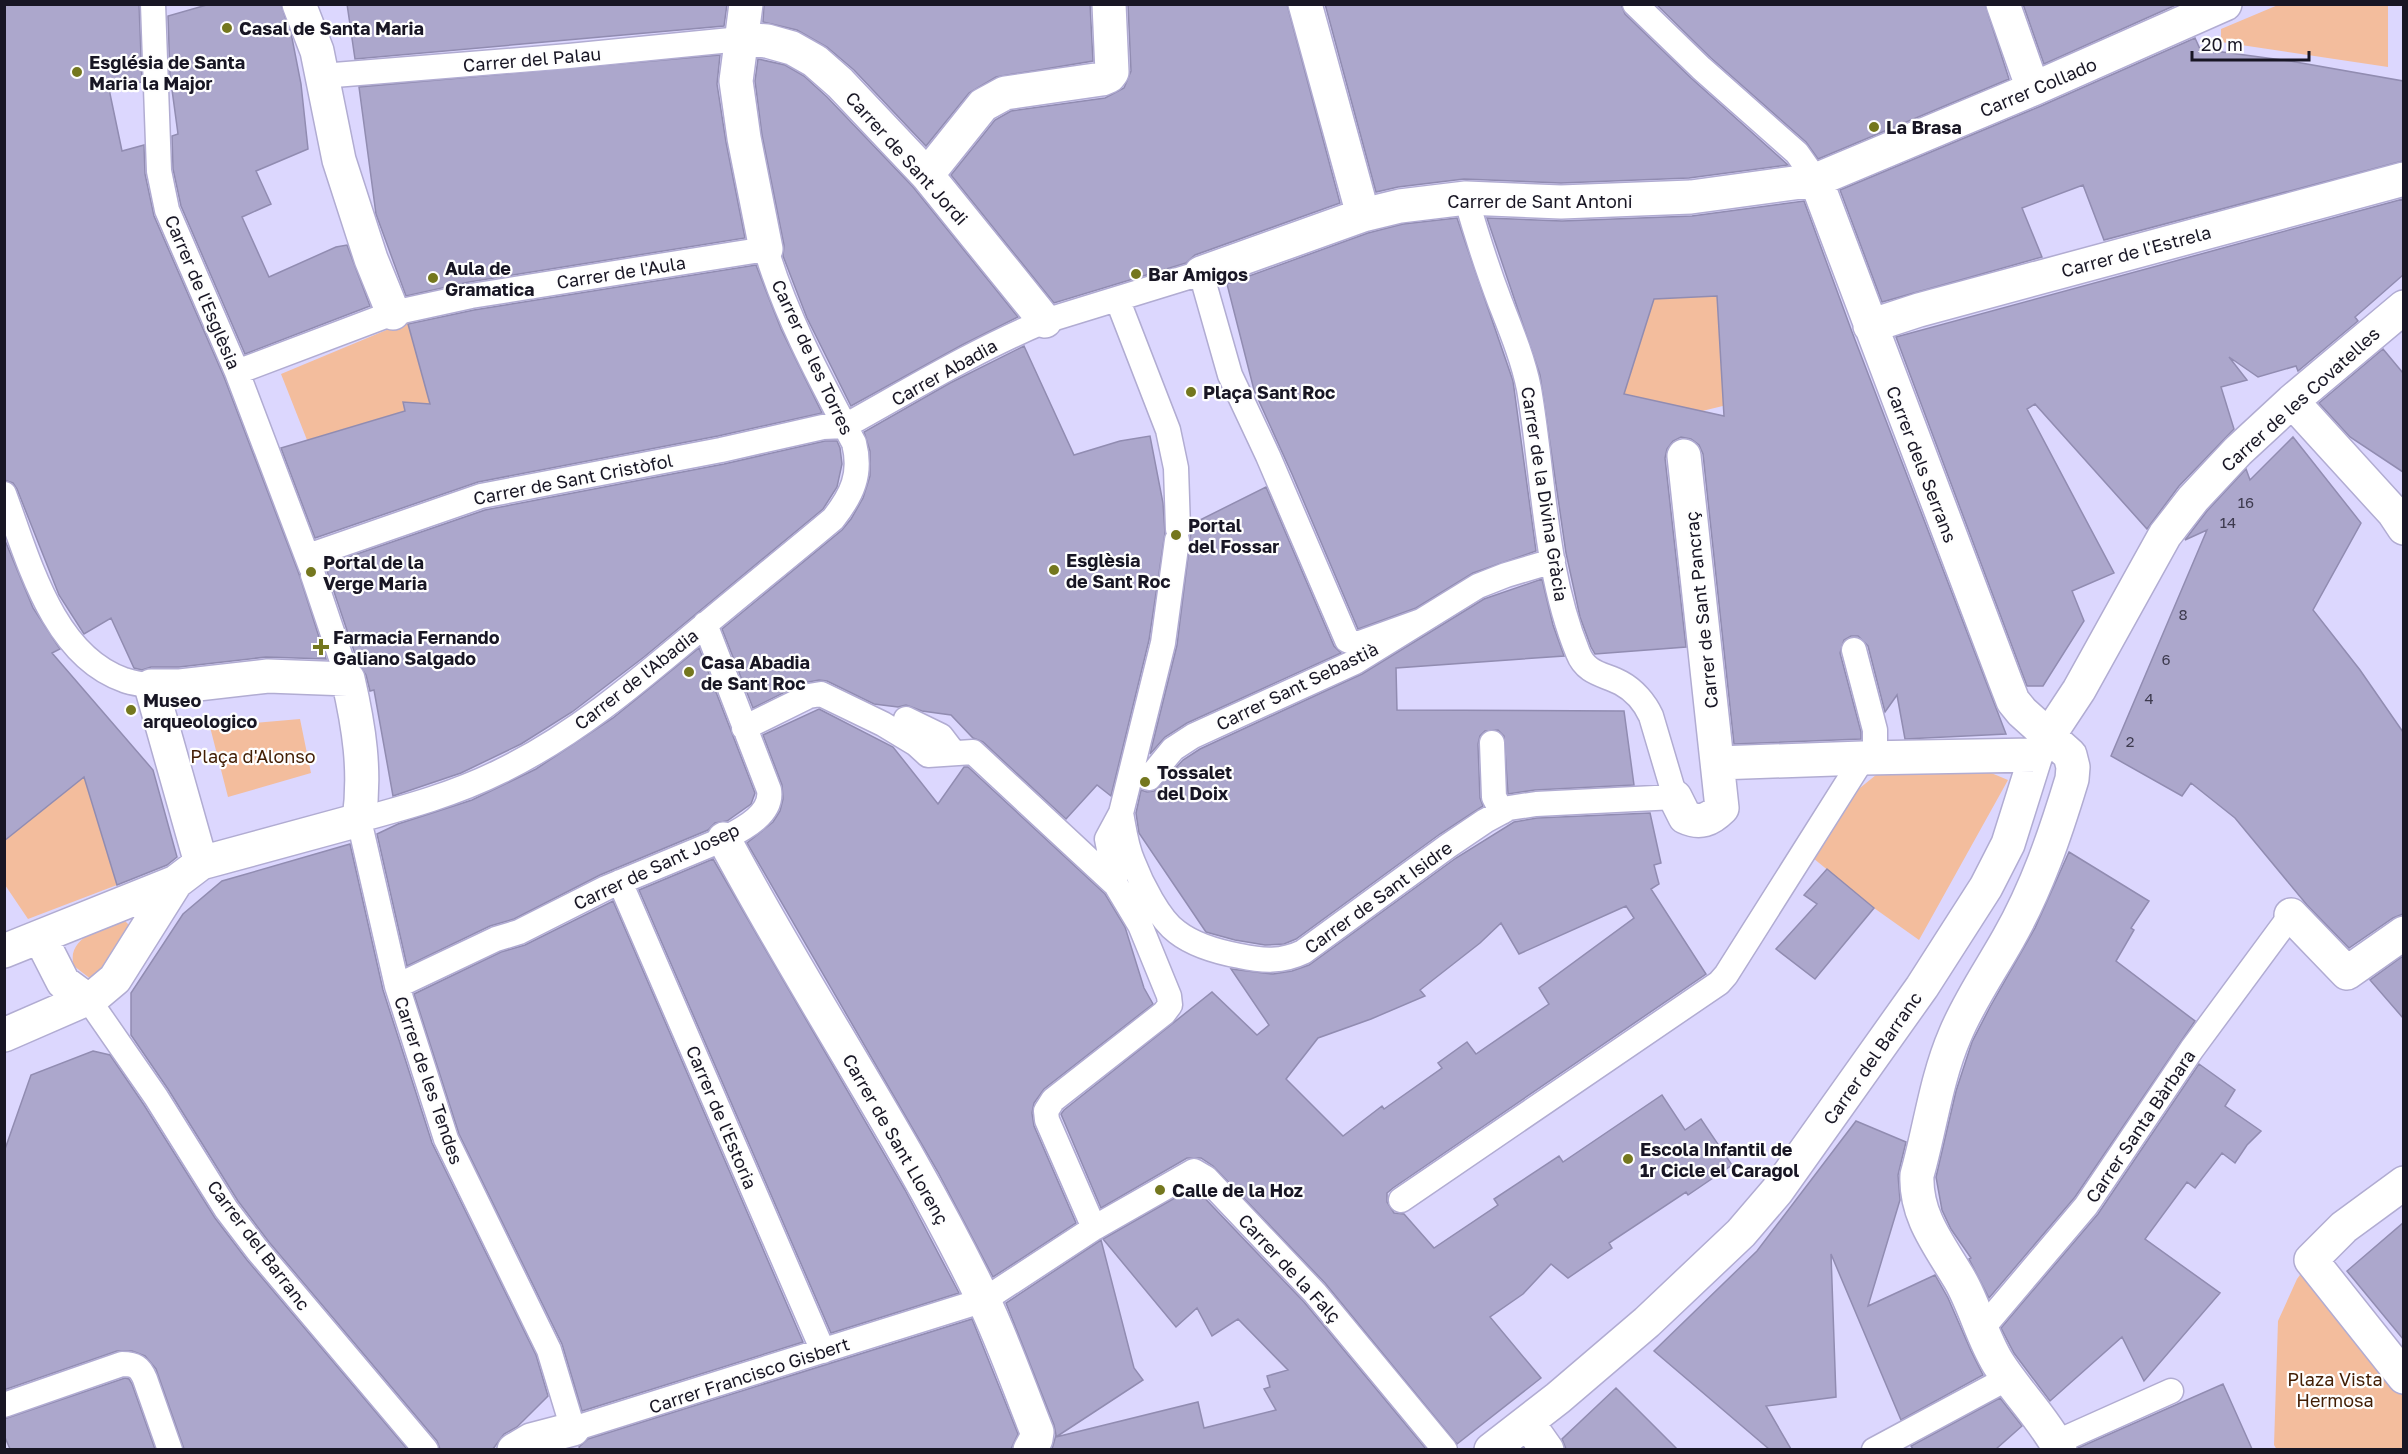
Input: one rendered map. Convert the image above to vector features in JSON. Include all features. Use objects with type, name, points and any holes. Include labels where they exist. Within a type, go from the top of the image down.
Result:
[{"type":"street","points":[[299,4],[316,51],[339,160],[371,259],[393,313]]},
{"type":"street","points":[[746,4],[736,81],[766,249]]},
{"type":"street","points":[[927,175],[982,105],[993,98],[1005,93],[1102,79],[1109,76],[1112,72],[1109,4]]},
{"type":"street","points":[[1305,4],[1363,215]]},
{"type":"street","points":[[2003,4],[2033,89]]},
{"type":"street","name":"Carrer Collado","points":[[1816,180],[2033,89],[2225,4]]},
{"type":"street","name":"Carrer de Sant Jordi","points":[[741,39],[778,44],[798,51],[815,61],[840,83],[927,175],[1045,321]]},
{"type":"street","name":"Carrer de l'Estrela","points":[[1870,326],[1919,310],[2403,178]]},
{"type":"street","name":"Carrer de Sant Antoni","points":[[1201,273],[1363,215],[1400,206],[1466,198],[1561,202],[1691,197],[1816,180]]},
{"type":"street","name":"Carrer dels Serrans","points":[[1816,180],[2013,701],[2022,712],[2041,746],[2070,755],[2073,767],[2054,839],[2029,900],[2008,940],[1966,1009],[1954,1035],[1943,1065],[1917,1175],[1916,1192],[1925,1220],[1961,1283],[1989,1346],[2008,1378],[2058,1446]]},
{"type":"street","name":"Carrer de les Covatelles","points":[[2041,746],[2079,690],[2165,535],[2218,472],[2292,401],[2403,308]]},
{"type":"street","points":[[2292,401],[2394,513],[2403,528]]},
{"type":"street","name":"Carrer de Sant Pancraç","points":[[1684,456],[1718,764]]},
{"type":"street","points":[[4,951],[189,873],[359,819],[363,769],[357,718],[348,680],[268,676],[180,686],[151,686],[189,873],[115,979],[96,995],[4,1035]]},
{"type":"street","points":[[1718,764],[1869,758],[2041,746]]},
{"type":"street","name":"Carrer del Barranc","points":[[1491,1449],[1528,1423],[1647,1322],[1741,1233],[1778,1191],[1922,987],[1986,887],[2008,844],[2041,746]]},
{"type":"street","name":"Carrer de la Divina Gràcia","points":[[1675,797],[1685,818],[1695,822],[1707,820],[1715,815],[1722,808],[1718,764]]},
{"type":"street","name":"Carrer de Sant Llorenç","points":[[724,839],[773,929],[927,1190],[984,1300],[1037,1432],[1030,1449]]},
{"type":"street","points":[[2291,915],[2346,973],[2403,933]]},
{"type":"street","points":[[40,937],[63,982],[86,999]]},
{"type":"street","points":[[2403,1183],[2344,1227],[2311,1260],[2403,1377]]},
{"type":"street","points":[[1528,1423],[1547,1449]]},
{"type":"street","name":"Carrer Francisco Gisbert","points":[[514,1449],[531,1440],[573,1430]]},
{"type":"lane","name":"Carrer de l'Esglèsia","points":[[153,4],[157,129],[162,188],[167,210],[237,372],[311,566],[348,680]]},
{"type":"lane","points":[[1635,4],[1701,68],[1797,153],[1816,180]]},
{"type":"lane","name":"Carrer del Palau","points":[[322,76],[569,56],[741,39]]},
{"type":"lane","name":"Carrer de la Divina Gràcia","points":[[1466,198],[1482,253],[1519,352],[1528,387],[1553,561],[1578,655],[1584,665],[1594,673],[1622,683],[1645,704],[1651,716],[1675,797]]},
{"type":"lane","name":"Carrer de l'Aula","points":[[237,372],[393,313],[471,296],[766,249]]},
{"type":"lane","name":"Carrer de les Torres","points":[[766,249],[783,300],[854,443],[858,465]]},
{"type":"lane","points":[[1201,273],[1230,375],[1268,456],[1347,640],[1357,644],[1421,621]]},
{"type":"lane","name":"Carrer Abadia","points":[[845,426],[978,352],[1045,321],[1201,273]]},
{"type":"lane","points":[[1116,885],[1107,839],[1121,813],[1163,643],[1178,535],[1176,468],[1168,430],[1118,300]]},
{"type":"lane","name":"Carrer de Sant Cristòfol","points":[[311,566],[481,496],[721,450],[823,427],[845,426]]},
{"type":"lane","name":"Carrer de l'Abadia","points":[[359,819],[417,804],[469,786],[528,756],[580,725],[833,519],[854,486],[858,465]]},
{"type":"lane","points":[[4,494],[10,525],[45,599],[67,638],[84,656],[102,669],[123,680],[151,686]]},
{"type":"lane","name":"Carrer Sant Sebastià","points":[[1149,778],[1173,749],[1193,736],[1355,662],[1478,586],[1553,561]]},
{"type":"lane","name":"Carrer de Sant Josep","points":[[397,986],[496,939],[519,932],[620,882],[724,839],[750,823],[769,804],[769,790],[705,624]]},
{"type":"lane","points":[[1401,1200],[1719,983],[1726,975],[1869,758],[1875,730],[1854,650]]},
{"type":"lane","points":[[744,728],[809,696],[821,694],[883,724],[916,744],[928,755],[973,752],[1116,885],[1140,925],[1169,996],[1170,1005],[1164,1013],[1048,1104],[1047,1120],[1094,1228]]},
{"type":"lane","points":[[906,718],[941,735],[954,753]]},
{"type":"lane","points":[[1492,743],[1494,797],[1502,812]]},
{"type":"lane","name":"Carrer de Sant Isidre","points":[[1121,813],[1132,861],[1165,922],[1198,945],[1269,961],[1290,959],[1303,952],[1448,846],[1502,812],[1536,804],[1675,797]]},
{"type":"lane","name":"Carrer de les Tendes","points":[[359,819],[397,986],[452,1154],[549,1350],[573,1430]]},
{"type":"lane","name":"Carrer de l'Estoria","points":[[620,882],[823,1351]]},
{"type":"lane","name":"Carrer Santa Bàrbara","points":[[1981,1330],[2086,1206],[2198,1040],[2291,915]]},
{"type":"lane","name":"Carrer del Barranc","points":[[86,999],[119,1042],[226,1209],[258,1251],[426,1449]]},
{"type":"lane","name":"Carrer de la Falç","points":[[984,1300],[1094,1228],[1190,1173],[1197,1172],[1206,1178],[1315,1293],[1445,1449]]},
{"type":"lane","name":"Carrer Francisco Gisbert","points":[[573,1430],[984,1300]]},
{"type":"lane","points":[[4,1404],[122,1364],[135,1365],[146,1379],[170,1449]]},
{"type":"lane","points":[[1874,1449],[2008,1378]]},
{"type":"lane","points":[[2058,1446],[2171,1391]]},
{"type":"green space","points":[[2278,5],[2388,5],[2388,67],[2221,42],[2221,29]]},
{"type":"green space","points":[[1716,283],[1722,377],[1727,405],[1698,412],[1624,394],[1564,372],[1636,355],[1654,299]]},
{"type":"green space","points":[[408,321],[430,404],[414,403],[404,407],[405,411],[307,440],[281,374]]},
{"type":"green space","name":"Plaça d'Alonso","points":[[300,719],[311,773],[228,797],[210,727]]},
{"type":"green space","points":[[1928,765],[1984,770],[2008,780],[1919,940],[1874,908],[1813,858],[1845,800],[1876,775]]},
{"type":"green space","points":[[84,777],[117,885],[28,919],[5,885],[4,841]]},
{"type":"green space","points":[[123,919],[131,927],[102,976],[92,980],[74,966],[75,948],[88,935]]},
{"type":"green space","name":"Plaza Vista Hermosa","points":[[2311,1260],[2403,1378],[2403,1449],[2277,1450],[2274,1445],[2278,1321],[2297,1279]]},
{"type":"building","points":[[4,4],[139,4],[142,82],[109,89],[122,151],[144,145],[145,174],[154,216],[224,377],[299,574],[326,659],[266,657],[179,667],[151,667],[142,670],[134,668],[111,618],[84,634],[59,595],[17,489],[13,483],[4,480]]},
{"type":"building","points":[[210,4],[281,4],[292,38],[301,84],[308,149],[256,171],[271,204],[242,217],[269,277],[336,247],[347,245],[370,306],[245,354],[181,206],[173,169],[172,136],[178,134],[170,75],[168,16]]},
{"type":"building","points":[[347,4],[727,4],[724,26],[355,59]]},
{"type":"building","points":[[764,4],[1090,4],[1093,61],[996,77],[969,93],[926,146],[854,70],[827,47],[797,30],[763,22]]},
{"type":"building","points":[[1128,4],[1287,4],[1340,203],[1195,255],[1186,263],[1054,303],[951,175],[995,120],[1011,111],[1105,98],[1124,88],[1131,71]]},
{"type":"building","points":[[1325,4],[1621,4],[1625,14],[1691,78],[1788,165],[1689,178],[1561,183],[1464,179],[1376,192]]},
{"type":"building","points":[[1656,4],[1985,4],[2009,79],[1818,159],[1806,142],[1711,58]]},
{"type":"building","points":[[2023,4],[2178,4],[2044,64]]},
{"type":"building","points":[[2195,38],[2200,49],[2290,61],[2403,81],[2403,161],[2104,240],[2083,185],[2022,208],[2042,257],[1882,302],[1840,190],[2041,106]]},
{"type":"building","points":[[720,55],[717,84],[745,238],[469,282],[406,296],[376,214],[359,87]]},
{"type":"building","points":[[758,59],[785,65],[804,76],[827,97],[913,187],[1018,317],[851,406],[807,318],[783,256],[784,245],[762,135],[755,81]]},
{"type":"building","points":[[2403,199],[2403,275],[2355,317],[2358,321],[2298,371],[2296,366],[2258,377],[2229,357],[2247,380],[2221,387],[2234,429],[2179,486],[2147,529],[2035,404],[2027,409],[2114,573],[2072,591],[2084,621],[2043,686],[2027,686],[1896,337]]},
{"type":"building","points":[[1804,201],[2006,734],[1905,739],[1897,695],[1885,712],[1868,646],[1858,636],[1851,636],[1844,640],[1840,653],[1861,739],[1734,744],[1703,454],[1699,445],[1691,439],[1681,437],[1673,441],[1667,449],[1665,458],[1686,647],[1595,654],[1580,617],[1566,553],[1540,375],[1487,218],[1562,221],[1692,216]],"holes":[[[1717,296],[1724,416],[1624,394],[1654,299]]]},
{"type":"building","points":[[1457,218],[1513,381],[1536,551],[1473,573],[1416,608],[1358,629],[1254,390],[1227,284],[1368,233],[1403,224]]},
{"type":"building","points":[[756,265],[781,329],[822,413],[718,436],[478,482],[315,538],[281,448],[405,411],[403,402],[430,404],[408,324],[474,310]]},
{"type":"building","points":[[1024,346],[1074,455],[1120,441],[1150,436],[1163,503],[1165,533],[1149,640],[1111,796],[1097,785],[1066,819],[983,742],[973,738],[951,715],[922,711],[906,705],[898,707],[874,704],[827,681],[819,680],[803,683],[753,708],[722,629],[842,530],[851,519],[863,498],[870,476],[870,451],[864,432],[950,383]]},
{"type":"building","points":[[2383,349],[2403,373],[2403,472],[2350,437],[2319,403]]},
{"type":"building","points":[[2293,437],[2361,523],[2313,610],[2360,670],[2403,732],[2403,914],[2393,918],[2349,948],[2307,905],[2235,818],[2191,783],[2182,796],[2111,756],[2207,530],[2185,540],[2207,511],[2246,469],[2250,480]]},
{"type":"building","points":[[825,441],[837,441],[842,464],[837,487],[823,509],[644,657],[572,712],[521,744],[461,773],[393,796],[374,690],[370,691],[366,675],[358,663],[325,565],[485,510],[724,464]]},
{"type":"building","points":[[1266,487],[1334,646],[1341,653],[1187,723],[1165,737],[1150,754],[1177,645],[1192,524]]},
{"type":"building","points":[[4,538],[33,608],[60,649],[52,653],[153,770],[177,857],[167,865],[117,885],[84,777],[4,841]]},
{"type":"building","points":[[1542,579],[1553,625],[1564,656],[1396,668],[1397,710],[1624,711],[1634,785],[1535,790],[1508,794],[1504,736],[1498,730],[1485,731],[1480,736],[1478,744],[1480,798],[1483,806],[1440,834],[1296,939],[1284,944],[1265,945],[1206,932],[1139,833],[1136,813],[1141,790],[1154,791],[1183,760],[1200,749],[1362,674],[1484,599]]},
{"type":"building","points":[[699,648],[755,793],[751,804],[727,821],[715,823],[708,830],[600,875],[514,919],[490,926],[407,966],[377,834],[398,824],[472,800],[536,769],[613,718]]},
{"type":"building","points":[[819,709],[893,747],[938,804],[964,767],[968,767],[1105,894],[1125,927],[1144,988],[1153,1004],[1044,1089],[1034,1103],[1032,1113],[1034,1126],[1076,1223],[993,1277],[938,1172],[747,843],[773,822],[780,811],[783,799],[782,785],[763,735]]},
{"type":"building","points":[[1650,813],[1661,863],[1654,865],[1659,884],[1651,889],[1706,974],[1393,1188],[1387,1193],[1387,1202],[1394,1213],[1404,1214],[1434,1248],[1498,1205],[1494,1199],[1559,1156],[1563,1162],[1662,1095],[1685,1130],[1701,1119],[1732,1165],[1688,1195],[1686,1192],[1609,1243],[1612,1248],[1568,1278],[1551,1264],[1523,1294],[1490,1317],[1541,1378],[1457,1444],[1325,1283],[1213,1166],[1201,1158],[1187,1158],[1101,1208],[1061,1114],[1212,992],[1257,1035],[1269,1025],[1231,969],[1273,974],[1309,965],[1456,858],[1514,822],[1537,818]],"holes":[[[1626,906],[1634,918],[1539,988],[1549,1004],[1476,1054],[1467,1042],[1438,1063],[1442,1068],[1384,1109],[1382,1106],[1343,1136],[1286,1079],[1318,1038],[1425,996],[1420,990],[1480,943],[1501,923],[1519,954]]]},
{"type":"building","points":[[350,844],[383,990],[432,1143],[536,1355],[548,1396],[517,1427],[504,1434],[493,1449],[440,1449],[437,1441],[269,1242],[238,1201],[168,1089],[131,1035],[131,993],[183,914],[222,881]]},
{"type":"building","points":[[2069,852],[2149,901],[2131,928],[2134,930],[2116,961],[2195,1021],[2075,1197],[1989,1298],[1969,1259],[1971,1258],[1951,1229],[1942,1210],[1936,1177],[1956,1091],[1972,1042],[2035,928]]},
{"type":"building","points":[[713,859],[905,1190],[959,1293],[831,1333],[639,890]]},
{"type":"building","points":[[1827,869],[1874,908],[1815,979],[1776,949],[1817,904],[1804,895]]},
{"type":"building","points":[[613,901],[803,1342],[582,1411],[562,1344],[459,1134],[414,994],[501,952],[525,945]]},
{"type":"building","points":[[2403,956],[2403,1018],[2370,980]]},
{"type":"building","points":[[93,1051],[110,1055],[215,1218],[247,1260],[407,1449],[184,1449],[156,1369],[145,1356],[132,1351],[117,1351],[4,1390],[4,1152],[31,1075]]},
{"type":"building","points":[[2199,1064],[2235,1090],[2225,1106],[2261,1131],[2247,1145],[2235,1163],[2222,1153],[2195,1188],[2187,1182],[2145,1239],[2220,1293],[2144,1381],[2122,1337],[2050,1401],[2014,1353],[2001,1328],[2098,1214]]},
{"type":"building","points":[[1856,1121],[1906,1142],[1898,1175],[1900,1200],[1868,1306],[1935,1275],[1983,1375],[1901,1420],[1831,1254],[1836,1397],[1766,1406],[1791,1449],[1769,1449],[1654,1351],[1757,1251]]},
{"type":"building","points":[[1194,1187],[1304,1302],[1426,1449],[1052,1449],[1056,1435],[1054,1425],[1006,1303],[1101,1240],[1134,1368],[1143,1380],[1056,1437],[1198,1402],[1204,1428],[1276,1410],[1264,1389],[1270,1387],[1267,1376],[1288,1370],[1238,1319],[1212,1336],[1197,1308],[1176,1327],[1103,1239]]},
{"type":"building","points":[[2403,1223],[2403,1339],[2347,1271]]},
{"type":"building","points":[[972,1319],[1018,1434],[1011,1449],[580,1449],[579,1447],[588,1439]]},
{"type":"building","points":[[125,1378],[129,1379],[132,1384],[155,1449],[10,1449],[4,1435],[4,1419]]},
{"type":"building","points":[[2223,1384],[2252,1449],[2078,1448]]},
{"type":"building","points":[[1616,1388],[1677,1449],[1566,1449],[1562,1439]]},
{"type":"building","points":[[2000,1398],[2022,1426],[1996,1449],[1913,1449],[1911,1446]]},
{"type":"place","name":"Casal de Santa Maria","points":[[227,28]]},
{"type":"place","name":"Església de Santa Maria la Major","points":[[77,72]]},
{"type":"place","name":"La Brasa","points":[[1874,127]]},
{"type":"place","name":"Bar Amigos","points":[[1136,274]]},
{"type":"place","name":"Aula de Gramatica","points":[[433,278]]},
{"type":"place","name":"Plaça Sant Roc","points":[[1191,392]]},
{"type":"place","name":"Portal del Fossar","points":[[1176,535]]},
{"type":"place","name":"Esglèsia de Sant Roc","points":[[1054,570]]},
{"type":"place","name":"Portal de la Verge Maria","points":[[311,572]]},
{"type":"place","name":"Farmacia Fernando Galiano Salgado","points":[[321,647]]},
{"type":"place","name":"Casa Abadia de Sant Roc","points":[[689,672]]},
{"type":"place","name":"Museo arqueologico","points":[[131,710]]},
{"type":"place","name":"Tossalet del Doix","points":[[1145,782]]},
{"type":"place","name":"Escola Infantil de 1r Cicle el Caragol","points":[[1628,1159]]},
{"type":"place","name":"Calle de la Hoz","points":[[1160,1190]]}]
